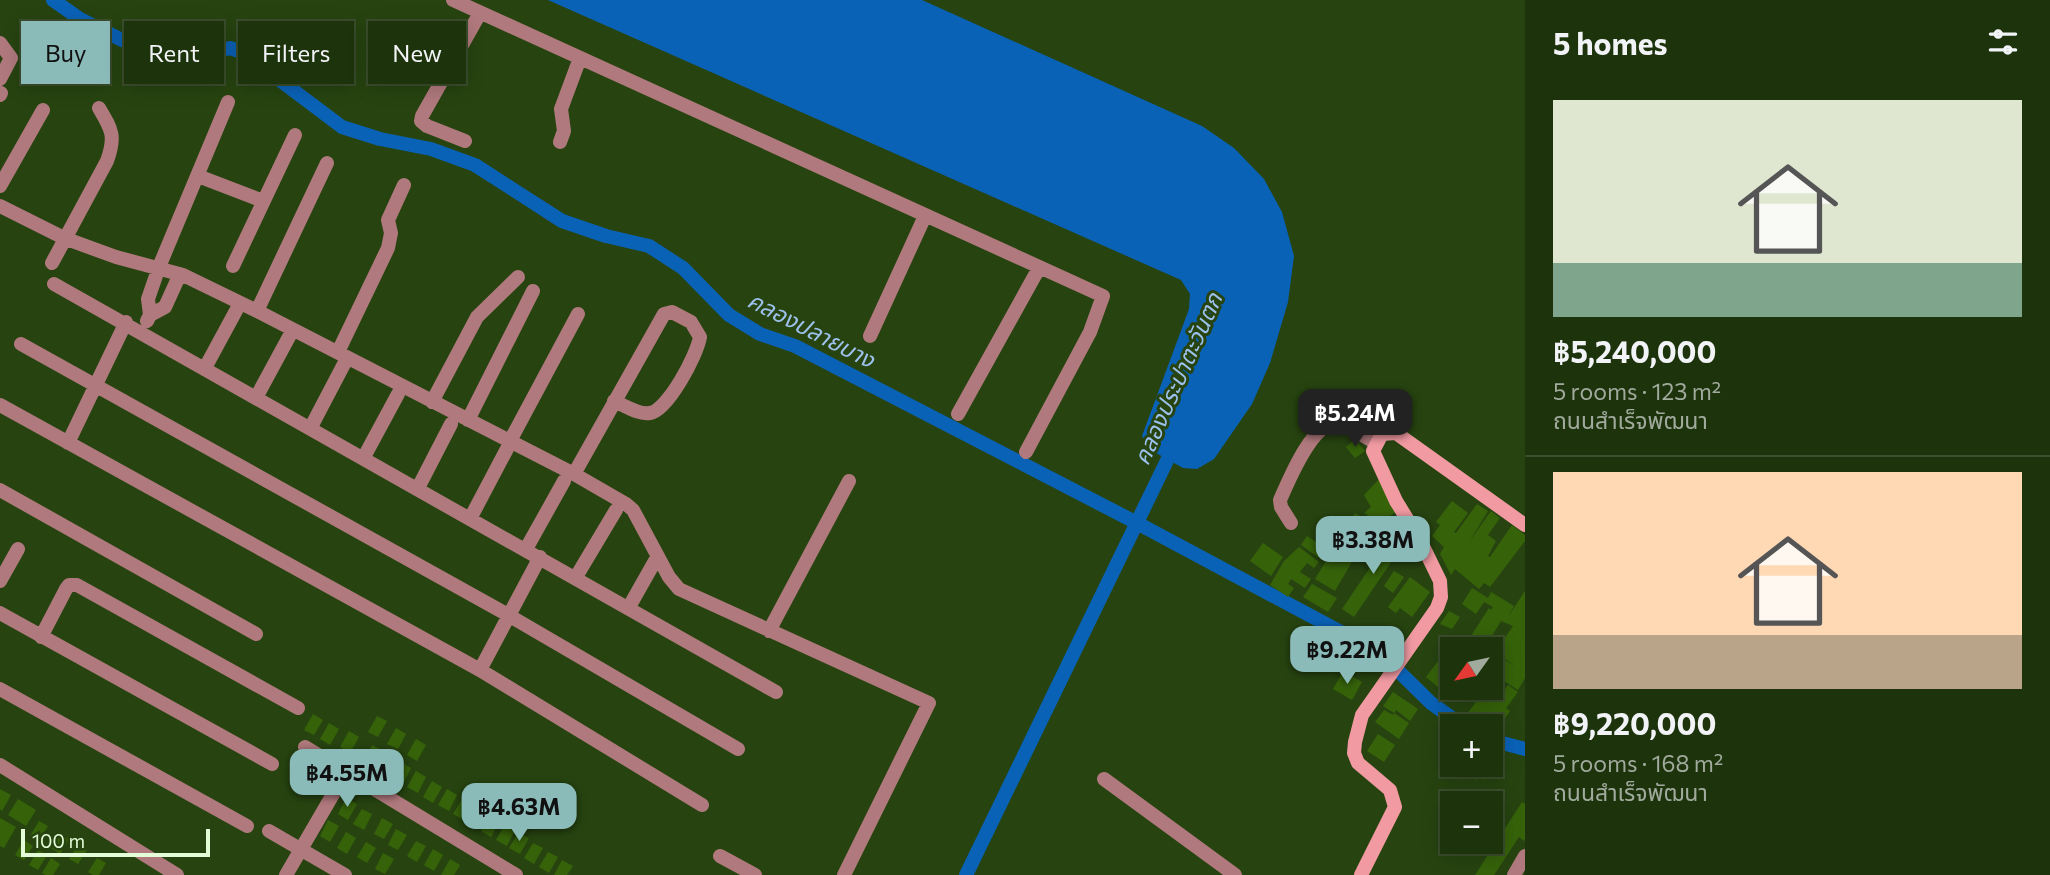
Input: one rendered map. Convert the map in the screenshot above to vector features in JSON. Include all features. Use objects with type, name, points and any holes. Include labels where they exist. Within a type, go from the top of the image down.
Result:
[{"type":"street","points":[[453,0],[1103,296],[1090,332],[1026,453]]},
{"type":"street","points":[[466,141],[421,121],[480,13]]},
{"type":"street","points":[[0,43],[11,58],[0,89]]},
{"type":"street","points":[[559,142],[564,131],[561,109],[580,58]]},
{"type":"street","points":[[142,331],[150,315],[148,299],[159,267],[228,102]]},
{"type":"street","points":[[52,263],[107,161],[113,144],[111,128],[99,108]]},
{"type":"street","points":[[0,186],[43,110]]},
{"type":"street","points":[[233,266],[295,135]]},
{"type":"street","points":[[257,311],[327,163]]},
{"type":"street","points":[[198,176],[263,201]]},
{"type":"street","points":[[311,427],[388,248],[391,233],[388,220],[404,186]]},
{"type":"street","points":[[0,206],[64,238],[116,257],[180,274],[257,311],[341,358],[468,420],[569,477],[626,504],[633,510],[669,576],[679,589],[929,703],[844,875]]},
{"type":"street","points":[[870,336],[925,216]]},
{"type":"street","points":[[958,414],[1039,268]]},
{"type":"street","points":[[150,315],[165,307],[180,274]]},
{"type":"street","points":[[432,402],[477,317],[518,277]]},
{"type":"street","points":[[54,284],[142,331],[776,692]]},
{"type":"street","points":[[468,420],[533,291]]},
{"type":"street","points":[[205,368],[238,307]]},
{"type":"street","points":[[526,549],[664,314],[672,312],[691,322],[700,337],[698,346],[662,406],[654,412],[642,413],[614,401]]},
{"type":"street","points":[[471,517],[578,314]]},
{"type":"street","points":[[68,443],[126,322]]},
{"type":"street","points":[[257,396],[290,335]]},
{"type":"street","points":[[21,344],[508,615],[738,748]]},
{"type":"street","points":[[364,457],[398,394]]},
{"type":"street","points":[[0,405],[480,670],[702,805]]},
{"type":"street","points":[[418,488],[451,424]]},
{"type":"street","points":[[1291,523],[1281,507],[1280,499],[1307,445],[1316,434],[1326,425],[1338,424],[1376,443]]},
{"type":"street","points":[[1366,873],[1395,807],[1390,790],[1358,763],[1354,753],[1363,715],[1437,608],[1441,597],[1440,581],[1390,489],[1373,451],[1376,443],[1382,434],[1396,433],[1525,526]]},
{"type":"street","points":[[769,631],[849,481]]},
{"type":"street","points":[[0,489],[256,634]]},
{"type":"street","points":[[576,578],[616,510]]},
{"type":"street","points":[[0,581],[18,549]]},
{"type":"street","points":[[480,670],[540,557]]},
{"type":"street","points":[[629,607],[655,561]]},
{"type":"street","points":[[41,636],[66,589],[69,585],[77,586],[298,708]]},
{"type":"street","points":[[0,613],[272,764]]},
{"type":"street","points":[[0,689],[247,826]]},
{"type":"street","points":[[305,747],[516,875]]},
{"type":"street","points":[[0,765],[177,875]]},
{"type":"street","points":[[286,875],[346,772]]},
{"type":"street","points":[[1109,783],[1235,875]]},
{"type":"street","points":[[269,831],[345,875]]},
{"type":"street","points":[[720,856],[755,875]]},
{"type":"street","points":[[1514,875],[1525,856]]},
{"type":"water","points":[[548,0],[922,0],[1202,126],[1234,148],[1264,179],[1282,212],[1294,256],[1288,302],[1270,363],[1252,404],[1214,459],[1197,469],[1183,468],[1149,449],[1142,436],[1189,309],[1190,294],[1181,280]]},
{"type":"building","points":[[1355,439],[1365,451],[1355,458],[1346,447]]},
{"type":"building","points":[[1380,478],[1399,510],[1379,523],[1364,513],[1371,507],[1364,495]]},
{"type":"building","points":[[1452,501],[1468,513],[1454,532],[1456,533],[1477,504],[1488,511],[1469,542],[1491,511],[1500,518],[1488,535],[1496,541],[1488,556],[1490,557],[1512,525],[1525,535],[1525,541],[1490,587],[1484,583],[1479,589],[1455,569],[1451,575],[1440,554],[1444,547],[1432,536],[1440,525],[1436,522]]},
{"type":"building","points":[[1355,513],[1374,524],[1335,591],[1315,579]]},
{"type":"building","points":[[1392,535],[1404,543],[1354,617],[1342,609]]},
{"type":"building","points":[[1307,536],[1328,550],[1322,560],[1301,545]]},
{"type":"building","points":[[1263,543],[1283,557],[1271,576],[1250,561]]},
{"type":"building","points":[[1299,547],[1319,562],[1314,568],[1307,563],[1300,572],[1311,579],[1305,588],[1291,579],[1288,584],[1294,588],[1288,597],[1270,585],[1284,561]]},
{"type":"building","points":[[1394,571],[1404,577],[1393,593],[1384,586]]},
{"type":"building","points":[[1410,577],[1430,592],[1412,617],[1400,608],[1396,613],[1388,607]]},
{"type":"building","points":[[1312,584],[1337,598],[1328,612],[1303,597]]},
{"type":"building","points":[[1472,588],[1488,598],[1491,592],[1514,606],[1508,617],[1525,591],[1525,678],[1518,690],[1503,680],[1503,659],[1515,666],[1503,658],[1503,640],[1513,626],[1501,621],[1491,637],[1472,637],[1489,608],[1491,610],[1493,607],[1484,602],[1476,614],[1462,604]]},
{"type":"building","points":[[1449,611],[1460,617],[1452,629],[1440,624]]},
{"type":"building","points":[[1440,659],[1440,684],[1438,687],[1426,677]]},
{"type":"building","points":[[1343,671],[1362,682],[1352,700],[1333,689]]},
{"type":"building","points":[[1508,685],[1518,692],[1506,708],[1510,711],[1503,721],[1503,714],[1467,714],[1477,700],[1503,700],[1503,688],[1505,689]]},
{"type":"building","points":[[1393,692],[1418,709],[1410,721],[1396,710],[1394,713],[1383,706]]},
{"type":"building","points":[[1384,710],[1409,723],[1399,739],[1375,722]]},
{"type":"building","points":[[313,714],[323,720],[314,735],[304,730]]},
{"type":"building","points":[[377,716],[387,721],[378,737],[368,732]]},
{"type":"building","points":[[329,723],[339,729],[330,745],[320,739]]},
{"type":"building","points":[[396,728],[406,734],[398,749],[387,744]]},
{"type":"building","points":[[349,731],[359,737],[350,753],[340,747]]},
{"type":"building","points":[[1378,734],[1395,745],[1384,762],[1367,751]]},
{"type":"building","points":[[416,739],[426,745],[417,761],[407,755]]},
{"type":"building","points":[[372,745],[382,750],[373,766],[363,761]]},
{"type":"building","points":[[388,754],[399,760],[390,776],[380,770]]},
{"type":"building","points":[[401,762],[411,768],[403,784],[392,778]]},
{"type":"building","points":[[416,771],[426,777],[418,793],[407,787]]},
{"type":"building","points":[[432,781],[442,787],[433,803],[423,797]]},
{"type":"building","points":[[0,789],[11,795],[2,811],[0,809]]},
{"type":"building","points":[[447,789],[457,795],[449,811],[438,805]]},
{"type":"building","points":[[346,798],[357,804],[348,820],[338,814]]},
{"type":"building","points":[[18,799],[36,810],[26,826],[8,815]]},
{"type":"building","points":[[462,799],[472,804],[464,820],[453,814]]},
{"type":"building","points":[[1522,802],[1525,804],[1524,841],[1519,837],[1494,875],[1475,875],[1489,854],[1503,854],[1503,832]]},
{"type":"building","points":[[475,808],[485,813],[476,829],[466,823]]},
{"type":"building","points":[[362,809],[372,814],[364,830],[353,824]]},
{"type":"building","points":[[490,815],[500,821],[491,837],[481,831]]},
{"type":"building","points":[[0,818],[16,827],[4,848],[0,846]]},
{"type":"building","points":[[382,818],[393,824],[384,839],[374,834]]},
{"type":"building","points":[[328,820],[339,826],[330,842],[320,836]]},
{"type":"building","points":[[39,821],[48,826],[39,841],[30,836]]},
{"type":"building","points":[[505,824],[515,830],[507,846],[496,840]]},
{"type":"building","points":[[396,829],[407,835],[398,850],[388,845]]},
{"type":"building","points":[[346,832],[356,838],[347,854],[337,848]]},
{"type":"building","points":[[518,833],[529,838],[520,854],[509,848]]},
{"type":"building","points":[[60,834],[69,839],[60,854],[51,848]]},
{"type":"building","points":[[24,840],[33,846],[24,860],[15,855]]},
{"type":"building","points":[[416,841],[426,846],[417,862],[407,856]]},
{"type":"building","points":[[366,842],[376,848],[367,863],[357,857]]},
{"type":"building","points":[[533,843],[543,848],[534,864],[524,858]]},
{"type":"building","points":[[78,844],[87,850],[78,864],[69,859]]},
{"type":"building","points":[[433,849],[443,855],[434,871],[424,865]]},
{"type":"building","points":[[38,850],[47,855],[38,870],[29,865]]},
{"type":"building","points":[[548,852],[558,857],[549,873],[539,867]]},
{"type":"building","points":[[383,853],[394,859],[385,874],[375,869]]},
{"type":"building","points":[[51,858],[60,864],[53,875],[45,875],[42,873]]},
{"type":"building","points":[[97,858],[106,863],[99,875],[93,875],[88,872]]},
{"type":"building","points":[[450,859],[460,865],[454,875],[441,875]]},
{"type":"building","points":[[562,860],[573,866],[567,875],[554,875]]},
{"type":"waterway","name":"คลองปลายบาง","points":[[53,0],[80,19],[122,40],[165,53],[202,55],[230,48],[257,57],[277,78],[342,127],[380,139],[431,149],[475,165],[562,221],[606,236],[649,246],[683,268],[729,315],[760,334],[795,346],[1137,523],[1380,653],[1431,703],[1446,714]]},
{"type":"waterway","name":"คลองประปาตะวันตก","points":[[966,875],[1176,442]]},
{"type":"waterway","name":"คลองปลายบาง","points":[[1503,743],[1525,749]]}]
